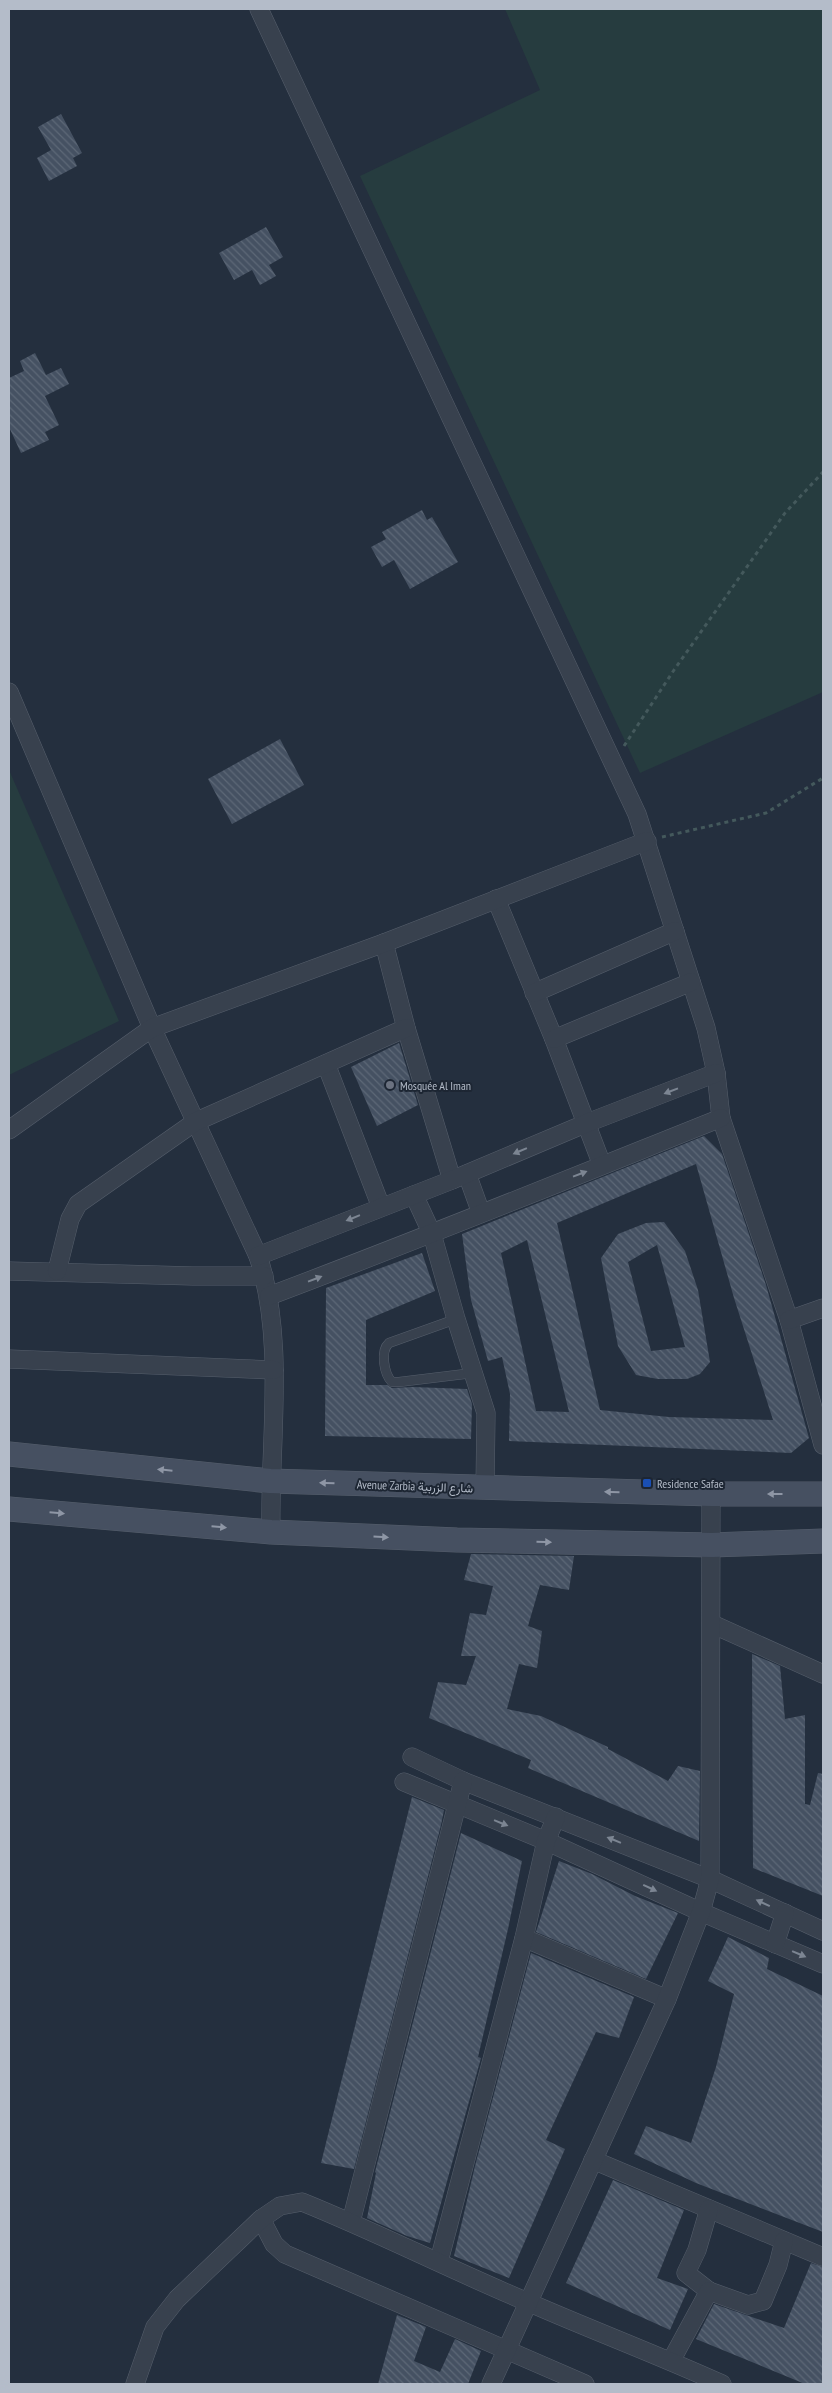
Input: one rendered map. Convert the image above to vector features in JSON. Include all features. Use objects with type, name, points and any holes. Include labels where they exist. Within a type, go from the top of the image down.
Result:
[{"type":"main road","name":"Avenue Zarbia شارع الزربية","points":[[9,1454],[270,1481],[485,1489],[712,1494],[823,1494]]},
{"type":"main road","points":[[9,1509],[271,1532],[458,1540],[712,1545],[823,1541]]},
{"type":"street","points":[[259,9],[613,763],[647,841],[706,1028],[716,1073],[721,1118],[789,1320],[823,1445]]},
{"type":"street","points":[[9,692],[152,1028],[258,1256],[269,1296],[274,1370],[270,1481],[271,1532]]},
{"type":"street","points":[[9,1130],[152,1028],[384,942],[647,841]]},
{"type":"street","points":[[496,899],[554,1039],[602,1165]]},
{"type":"street","points":[[534,992],[675,931]]},
{"type":"street","points":[[384,942],[406,1028],[459,1177],[481,1213]]},
{"type":"street","points":[[554,1039],[691,982]]},
{"type":"street","points":[[58,1272],[70,1218],[78,1204],[195,1122],[406,1028]]},
{"type":"street","points":[[326,1064],[381,1207]]},
{"type":"street","points":[[258,1256],[716,1073]]},
{"type":"street","points":[[269,1296],[432,1234],[721,1118]]},
{"type":"street","points":[[414,1195],[432,1234],[456,1319],[486,1413],[485,1489]]},
{"type":"street","points":[[9,1271],[264,1276]]},
{"type":"street","points":[[789,1320],[823,1308]]},
{"type":"street","points":[[9,1360],[274,1370]]},
{"type":"street","points":[[491,2384],[667,1999],[701,1912],[710,1879],[712,1494]]},
{"type":"street","points":[[712,1624],[823,1674]]},
{"type":"street","points":[[412,1758],[710,1879],[823,1931]]},
{"type":"street","points":[[351,2222],[463,1780]]},
{"type":"street","points":[[404,1782],[546,1841],[701,1912],[823,1964]]},
{"type":"street","points":[[439,2261],[524,1938],[546,1841],[556,1817]]},
{"type":"street","points":[[775,1944],[784,1913]]},
{"type":"street","points":[[524,1938],[667,1999]]},
{"type":"street","points":[[593,2160],[823,2257]]},
{"type":"street","points":[[135,2384],[155,2328],[177,2299],[261,2219],[280,2206],[302,2202],[439,2261],[529,2303],[722,2384]]},
{"type":"street","points":[[709,2209],[697,2250],[686,2273],[709,2291],[748,2305],[763,2301],[778,2265],[784,2241]]},
{"type":"street","points":[[261,2219],[274,2244],[285,2254],[585,2384]]},
{"type":"street","points":[[671,2361],[709,2291]]},
{"type":"lane","points":[[456,1319],[389,1343],[383,1352],[388,1378],[392,1382],[399,1382],[473,1373]]},
{"type":"path","points":[[613,763],[674,670],[785,513],[823,472]]},
{"type":"path","points":[[647,841],[766,813],[823,778]]},
{"type":"green space","points":[[505,9],[823,9],[823,692],[640,773],[360,176],[540,90]]},
{"type":"green space","points":[[9,770],[119,1021],[9,1075]]},
{"type":"building","points":[[61,114],[82,153],[73,158],[77,166],[49,181],[37,158],[51,150],[38,127]]},
{"type":"building","points":[[266,227],[283,257],[269,265],[276,276],[260,285],[252,270],[234,280],[219,253]]},
{"type":"building","points":[[35,353],[46,375],[61,368],[69,384],[45,396],[59,425],[45,432],[49,440],[21,453],[9,427],[9,378],[24,371],[20,361]]},
{"type":"building","points":[[422,510],[427,520],[432,517],[458,562],[410,589],[394,560],[382,567],[371,547],[386,539],[382,532]]},
{"type":"building","points":[[280,739],[304,785],[232,824],[208,779]]},
{"type":"building","name":"Mosquée Al Iman","points":[[399,1043],[418,1105],[377,1126],[351,1067]]},
{"type":"building","points":[[704,1136],[722,1154],[766,1285],[809,1438],[791,1453],[509,1441],[510,1394],[502,1357],[488,1361],[471,1300],[462,1234]],"holes":[[[696,1164],[734,1298],[773,1420],[669,1417],[600,1410],[557,1223]],[[527,1240],[569,1412],[536,1411],[501,1253]]]},
{"type":"building","points":[[664,1222],[685,1251],[698,1290],[710,1362],[700,1374],[687,1379],[658,1379],[636,1375],[618,1346],[601,1258],[618,1234],[646,1223]],"holes":[[[657,1245],[685,1347],[651,1351],[628,1262]]]},
{"type":"building","points":[[422,1253],[435,1291],[366,1320],[366,1385],[387,1385],[392,1388],[467,1389],[472,1404],[471,1439],[325,1436],[326,1288]]},
{"type":"building","points":[[471,1554],[574,1556],[569,1590],[540,1585],[528,1626],[542,1631],[537,1668],[519,1664],[507,1709],[541,1716],[608,1747],[608,1749],[668,1781],[678,1766],[700,1771],[699,1841],[528,1768],[531,1760],[429,1718],[438,1682],[466,1685],[476,1656],[461,1656],[470,1613],[486,1615],[493,1586],[464,1580]]},
{"type":"building","points":[[752,1654],[780,1666],[785,1719],[805,1715],[805,1804],[810,1805],[818,1773],[823,1774],[823,1896],[753,1868]]},
{"type":"building","points":[[412,1797],[444,1810],[441,1825],[354,2169],[321,2163]]},
{"type":"building","points":[[461,1833],[522,1861],[478,2057],[481,2058],[430,2243],[407,2236],[367,2218],[375,2172]]},
{"type":"building","points":[[559,1861],[592,1874],[635,1896],[678,1913],[646,1979],[536,1932]]},
{"type":"building","points":[[728,1937],[769,1958],[767,1969],[823,1996],[823,2232],[696,2183],[634,2154],[646,2126],[691,2143],[716,2067],[734,1994],[708,1981]]},
{"type":"building","points":[[531,1953],[634,1997],[619,2038],[596,2032],[546,2140],[565,2149],[509,2278],[454,2256],[475,2166]]},
{"type":"building","points":[[613,2180],[684,2210],[657,2278],[688,2289],[670,2330],[566,2283]]},
{"type":"building","points":[[811,2263],[823,2267],[823,2384],[805,2384],[696,2339],[714,2304],[784,2328]]},
{"type":"building","points":[[397,2315],[426,2327],[414,2361],[440,2372],[455,2339],[481,2351],[468,2384],[378,2384]]},
{"type":"place","name":"Mosquée Al Iman","points":[[390,1085]]},
{"type":"place","name":"Residence Safae","points":[[647,1483]]}]
